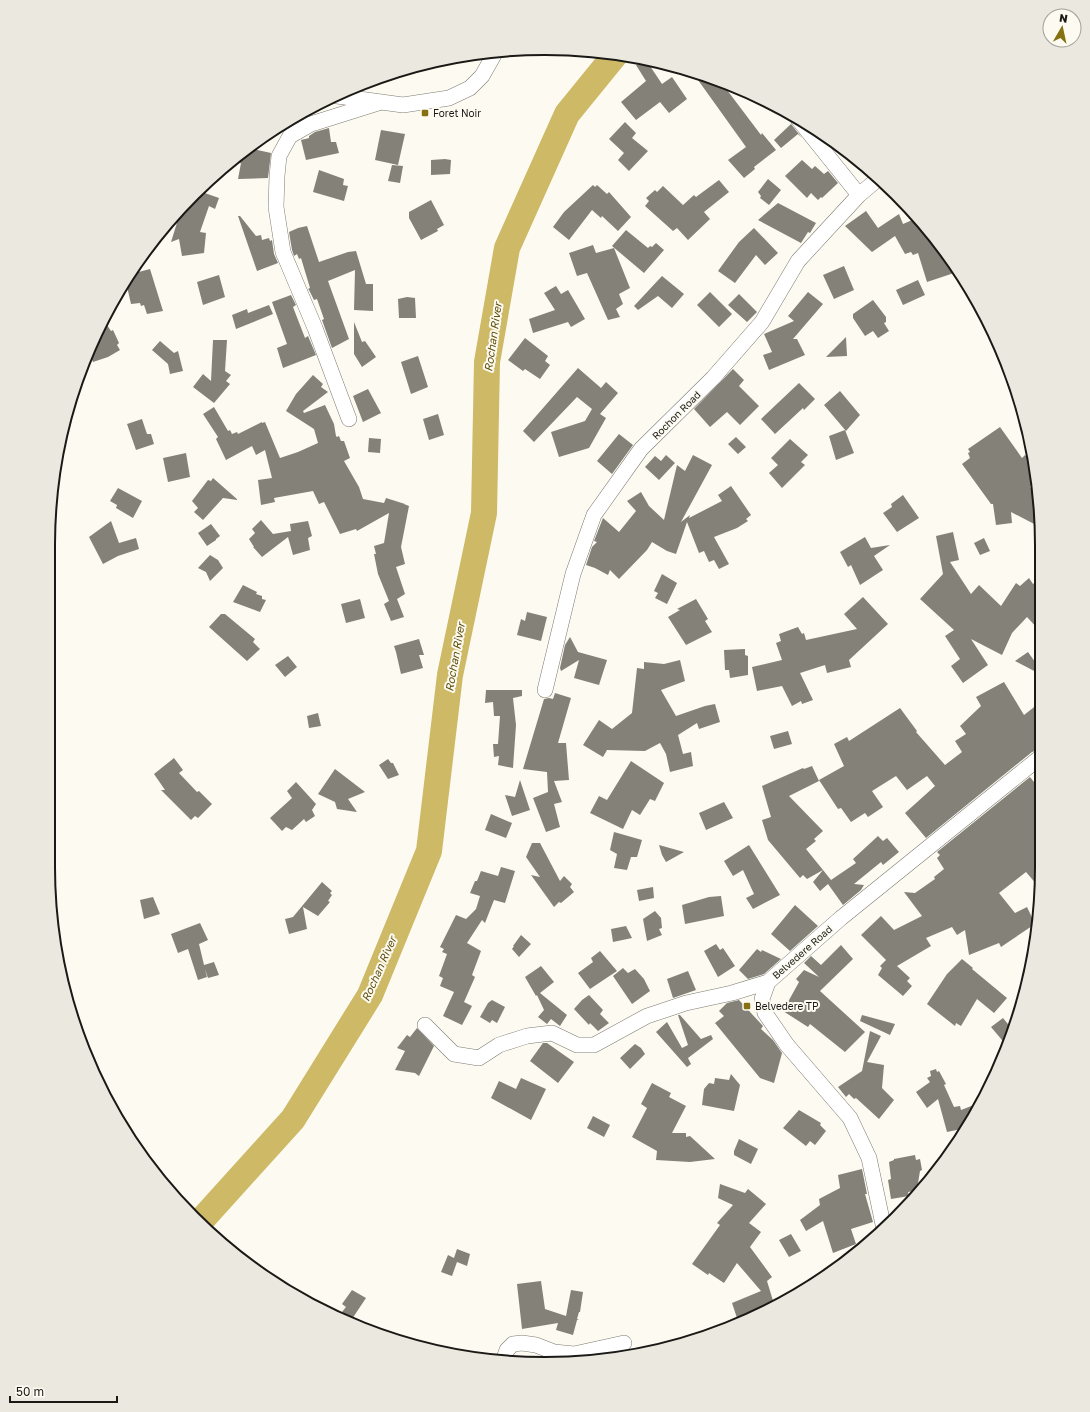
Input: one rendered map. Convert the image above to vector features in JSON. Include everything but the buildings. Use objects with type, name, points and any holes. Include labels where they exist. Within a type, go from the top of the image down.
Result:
[{"type":"street","points":[[346,97],[402,105],[449,98],[470,88],[482,76],[492,58]]},
{"type":"street","points":[[349,419],[315,328],[283,252],[276,207],[279,156],[290,136],[311,124],[381,102]]},
{"type":"street","points":[[809,133],[859,195]]},
{"type":"street","name":"Rochon Road","points":[[544,690],[573,574],[594,515],[641,449],[713,378],[762,322],[798,261],[859,195],[873,182]]},
{"type":"street","name":"Belvedere Road","points":[[882,1221],[869,1158],[850,1118],[787,1045],[765,1013],[762,1000],[768,982],[841,918],[1035,761]]},
{"type":"street","points":[[425,1025],[454,1054],[479,1058],[499,1045],[527,1036],[552,1033],[577,1045],[594,1044],[647,1016],[686,1003],[732,993],[768,982]]},
{"type":"street","points":[[505,1355],[507,1350],[513,1344],[522,1342],[554,1352],[574,1354],[624,1343]]},
{"type":"waterway","name":"Rochan River","points":[[204,1218],[293,1119],[370,995],[429,851],[450,675],[484,513],[487,362],[507,248],[567,114],[611,59]]},
{"type":"place","name":"Foret Noir","points":[[425,113]]},
{"type":"place","name":"Belvedere TP","points":[[747,1006]]}]
